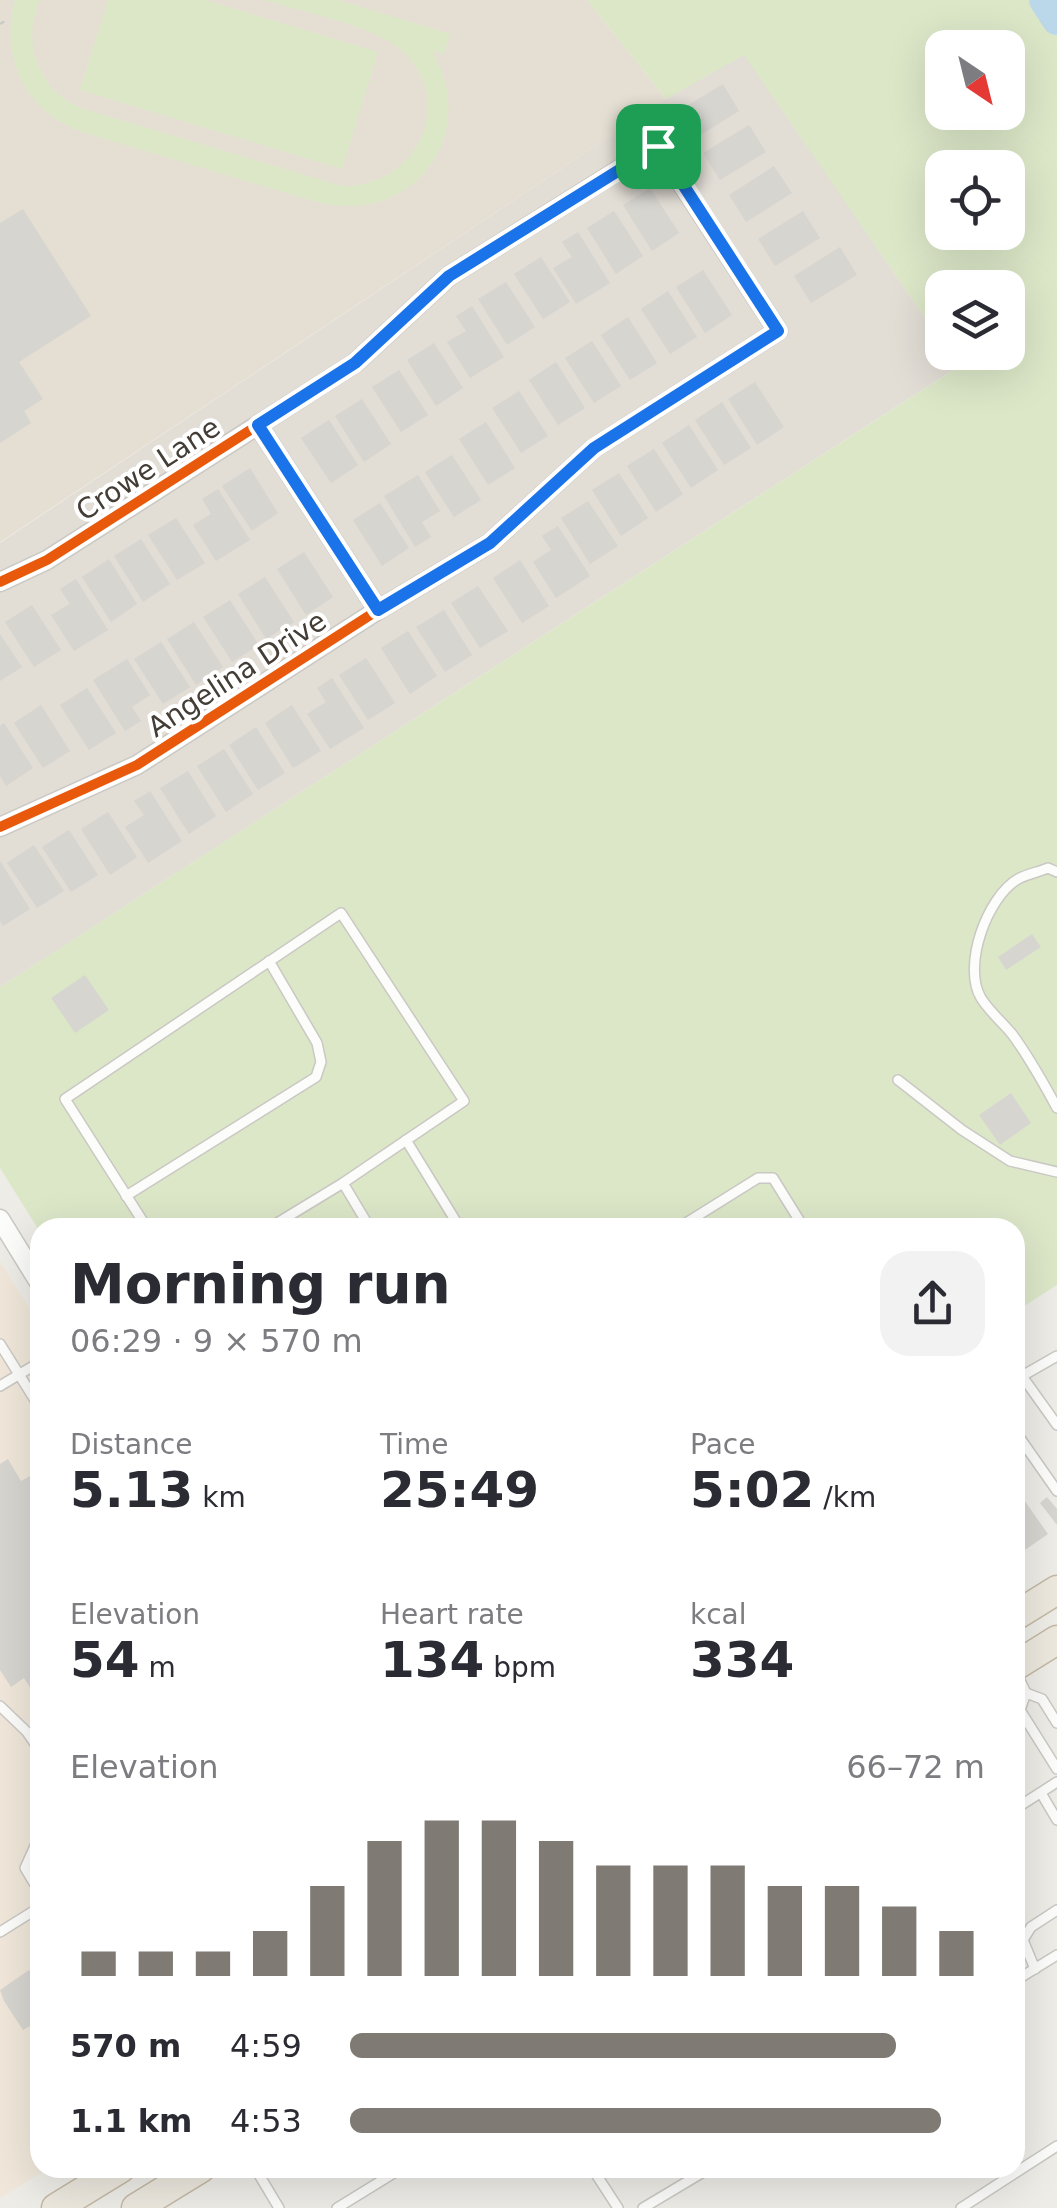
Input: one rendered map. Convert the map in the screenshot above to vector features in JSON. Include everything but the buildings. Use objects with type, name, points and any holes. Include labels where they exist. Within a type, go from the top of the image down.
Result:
[{"type":"highway","points":[[1025,1610],[1057,1590]]},
{"type":"highway","points":[[1025,1661],[1057,1640]]},
{"type":"highway","points":[[56,2208],[105,2178]]},
{"type":"highway","points":[[136,2208],[185,2178]]},
{"type":"street","name":"Angelina Drive","points":[[0,826],[137,765],[490,543],[594,448],[778,331],[658,146]]},
{"type":"street","name":"Crowe Lane","points":[[0,582],[48,560],[355,363],[449,276],[658,146]]},
{"type":"street","points":[[258,425],[378,610]]},
{"type":"street","points":[[0,1219],[30,1268]]},
{"type":"lane","points":[[1057,872],[1048,868],[1017,880],[999,898],[981,932],[974,960],[979,996],[1012,1034],[1057,1108]]},
{"type":"lane","points":[[140,1218],[66,1099],[341,912],[464,1101],[286,1218]]},
{"type":"lane","points":[[126,1196],[316,1076],[320,1062],[317,1043],[269,961]]},
{"type":"lane","points":[[898,1080],[962,1130],[1010,1161],[1057,1172]]},
{"type":"lane","points":[[406,1140],[454,1218]]},
{"type":"lane","points":[[694,1218],[758,1178],[773,1178],[798,1218]]},
{"type":"lane","points":[[343,1183],[364,1218]]},
{"type":"lane","points":[[0,1344],[30,1392]]},
{"type":"lane","points":[[1025,1374],[1057,1356]]},
{"type":"lane","points":[[0,1386],[30,1368]]},
{"type":"lane","points":[[1025,1386],[1057,1425]]},
{"type":"lane","points":[[1025,1445],[1057,1491]]},
{"type":"lane","points":[[1025,1696],[1042,1699],[1057,1723]]},
{"type":"lane","points":[[0,1706],[30,1736]]},
{"type":"lane","points":[[1025,1718],[1057,1768]]},
{"type":"lane","points":[[1025,1802],[1057,1782]]},
{"type":"lane","points":[[1041,1792],[1057,1820]]},
{"type":"lane","points":[[1025,1935],[1030,1926],[1057,1910]]},
{"type":"lane","points":[[0,1932],[30,1913]]},
{"type":"lane","points":[[1025,1947],[1034,1969]]},
{"type":"lane","points":[[1025,1975],[1057,1955]]},
{"type":"lane","points":[[1025,2167],[1057,2146]]},
{"type":"lane","points":[[261,2178],[279,2208]]},
{"type":"lane","points":[[337,2208],[386,2178]]},
{"type":"lane","points":[[598,2178],[618,2208]]},
{"type":"lane","points":[[643,2208],[693,2178]]},
{"type":"lane","points":[[961,2208],[1007,2178]]},
{"type":"lane","points":[[358,2195],[366,2208]]},
{"type":"path","points":[[0,24],[6,20]]},
{"type":"shaded area","points":[[0,0],[587,0],[666,99],[0,542]]},
{"type":"shaded area","points":[[744,54],[925,318],[925,370],[953,370],[0,987],[0,543],[666,99]]},
{"type":"shaded area","points":[[0,1261],[30,1310],[33,2178],[0,2198]]},
{"type":"green space","points":[[15,0],[40,0],[32,34],[38,66],[57,93],[71,103],[342,186],[368,183],[390,173],[408,158],[421,139],[427,117],[427,94],[419,72],[402,51],[375,34],[264,0],[338,0],[450,34],[444,54],[432,51],[445,83],[448,113],[443,142],[430,166],[410,186],[384,200],[354,206],[320,203],[82,132],[45,111],[22,80],[11,43]]},
{"type":"green space","points":[[108,0],[205,0],[378,52],[342,169],[80,90]]},
{"type":"green space","points":[[587,0],[1057,0],[1057,1285],[1025,1306],[1025,1218],[31,1218],[0,1168],[0,987],[953,370],[1025,370],[1025,270],[925,270],[925,318],[744,55],[666,99]]},
{"type":"waterway","points":[[1044,0],[1057,20]]},
{"type":"cycle path","points":[[0,582],[47,560],[355,363],[449,276],[657,146],[778,331],[594,448],[490,543],[137,765],[0,827]]},
{"type":"route","points":[[658,146],[778,331],[594,448],[490,543],[378,610],[258,425],[355,363],[449,276],[658,146]]}]
